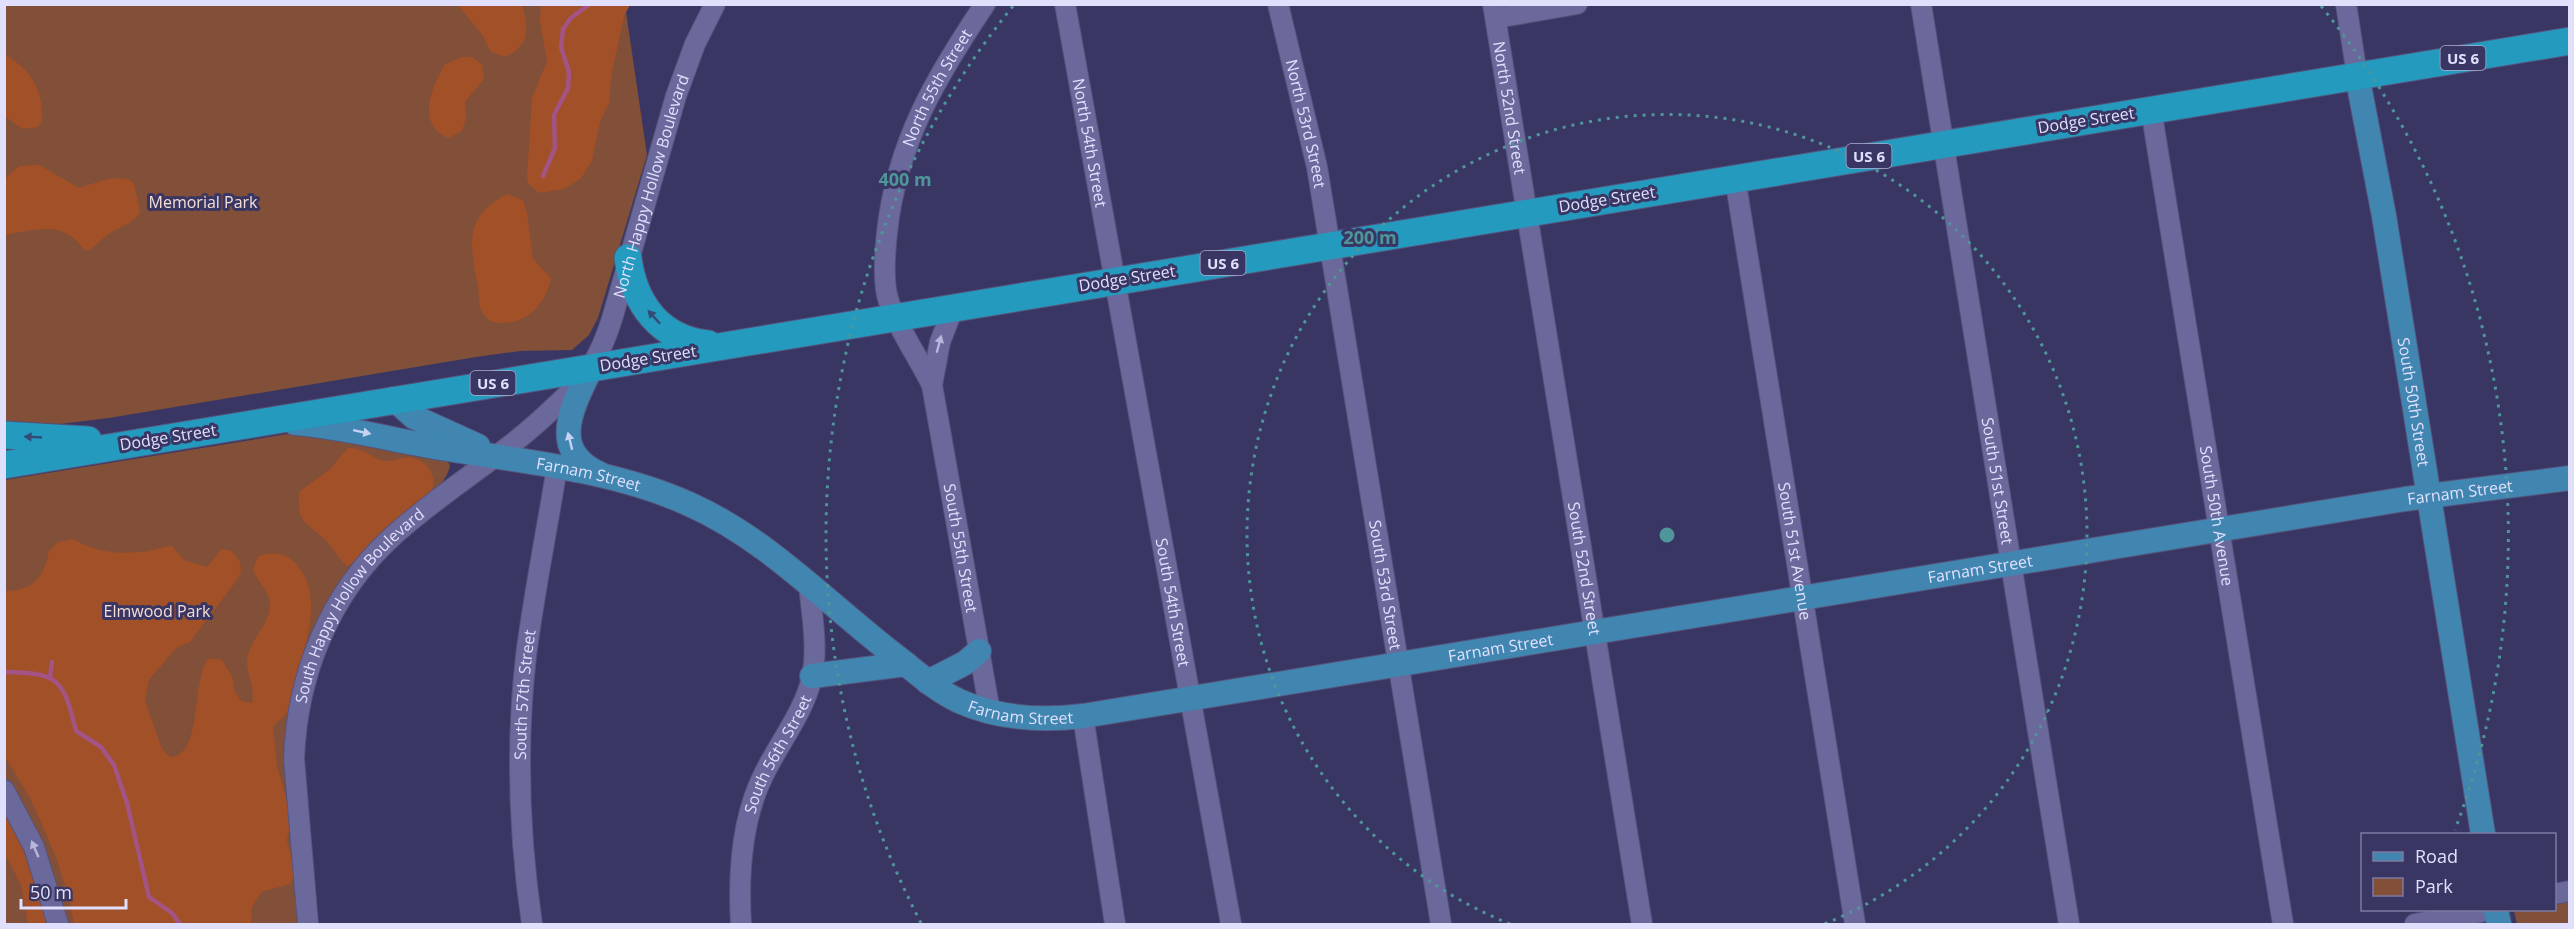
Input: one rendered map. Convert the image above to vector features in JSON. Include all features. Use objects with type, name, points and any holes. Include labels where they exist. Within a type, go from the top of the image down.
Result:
[{"type":"highway","name":"Dodge Street","points":[[4,465],[954,306],[2569,42]]},
{"type":"highway","points":[[628,258],[633,284],[655,321],[675,337],[724,346]]},
{"type":"highway","points":[[4,435],[134,443]]},
{"type":"main road","name":"South 50th Street","points":[[2357,75],[2384,216],[2483,833]]},
{"type":"main road","points":[[591,368],[569,414],[567,428],[570,443],[580,461],[589,469],[610,479]]},
{"type":"main road","name":"Farnam Street","points":[[394,399],[414,417],[499,456]]},
{"type":"main road","name":"Farnam Street","points":[[263,421],[336,426],[446,449],[557,467],[662,494],[718,519],[809,585],[928,682],[958,700],[990,712],[1028,718],[1083,716],[2428,495],[2570,478]]},
{"type":"main road","points":[[928,682],[965,663],[979,651]]},
{"type":"main road","points":[[812,676],[906,664]]},
{"type":"street","name":"North Happy Hollow Boulevard","points":[[591,368],[612,319],[676,96],[695,45],[715,4]]},
{"type":"street","name":"North 55th Street","points":[[896,316],[887,296],[886,241],[901,162],[914,124],[932,86],[986,4]]},
{"type":"street","name":"North 54th Street","points":[[1065,4],[1116,280]]},
{"type":"street","name":"North 53rd Street","points":[[1278,4],[1305,110],[1331,245]]},
{"type":"street","points":[[1495,11],[1577,4]]},
{"type":"street","name":"South 51st Street","points":[[1921,4],[2070,924]]},
{"type":"street","points":[[2346,4],[2357,75]]},
{"type":"street","name":"North 52nd Street","points":[[1495,11],[1527,212]]},
{"type":"street","name":"South 50th Avenue","points":[[2151,109],[2283,924]]},
{"type":"street","name":"South 51st Avenue","points":[[1735,178],[1856,924]]},
{"type":"street","name":"South 52nd Street","points":[[1527,212],[1593,632],[1642,924]]},
{"type":"street","name":"South 53rd Street","points":[[1331,245],[1441,924]]},
{"type":"street","name":"South 54th Street","points":[[1116,280],[1231,924]]},
{"type":"street","name":"South 55th Street","points":[[932,385],[940,342],[954,306]]},
{"type":"street","name":"South 55th Street","points":[[896,316],[932,385],[990,712]]},
{"type":"street","name":"South Happy Hollow Boulevard","points":[[308,924],[294,759],[295,736],[302,692],[319,640],[334,609],[373,556],[406,525],[499,456],[561,401],[591,368]]},
{"type":"street","name":"South 57th Street","points":[[532,924],[521,802],[522,705],[532,618],[557,467]]},
{"type":"street","name":"South 56th Street","points":[[741,924],[739,892],[742,851],[751,809],[763,775],[804,699],[812,676],[814,639],[809,585]]},
{"type":"street","points":[[1083,716],[1115,924]]},
{"type":"street","points":[[4,790],[34,847],[58,924]]},
{"type":"street","points":[[2415,924],[2481,911]]},
{"type":"green space","name":"Memorial Park","points":[[5,5],[625,5],[647,155],[598,318],[589,335],[572,350],[520,351],[476,357],[109,418],[60,424],[5,421]]},
{"type":"green space","points":[[458,5],[522,5],[526,22],[526,36],[523,42],[513,53],[505,57],[490,51],[483,36]]},
{"type":"green space","points":[[541,5],[630,5],[624,16],[611,77],[609,103],[600,122],[592,161],[581,178],[564,189],[539,193],[528,183],[527,177],[532,98],[547,61],[540,21]]},
{"type":"green space","points":[[5,55],[22,67],[34,82],[42,110],[42,121],[38,127],[23,129],[5,117]]},
{"type":"green space","points":[[462,57],[472,57],[482,64],[484,79],[465,102],[466,118],[462,131],[448,138],[438,132],[432,124],[429,104],[435,83],[445,64]]},
{"type":"green space","points":[[39,165],[79,188],[114,178],[128,180],[134,183],[140,212],[128,224],[110,233],[94,247],[85,251],[68,234],[49,229],[5,235],[5,179],[19,166]]},
{"type":"green space","points":[[507,194],[523,200],[533,259],[551,278],[545,296],[535,310],[512,322],[500,323],[489,320],[481,310],[472,245],[476,222],[483,212]]},
{"type":"green space","name":"Elmwood Park","points":[[300,432],[447,459],[450,466],[438,488],[369,544],[349,569],[316,624],[304,653],[288,715],[285,747],[286,797],[299,924],[5,924],[5,480]]},
{"type":"green space","points":[[348,448],[359,449],[386,461],[407,458],[420,460],[432,474],[433,485],[423,501],[390,525],[347,566],[329,544],[302,518],[299,502],[300,491],[329,470]]},
{"type":"green space","points":[[73,539],[90,547],[113,552],[144,552],[172,546],[184,560],[207,567],[222,549],[232,551],[240,562],[241,573],[190,642],[176,648],[149,680],[145,701],[162,749],[170,757],[180,753],[192,732],[203,670],[208,659],[221,659],[232,676],[234,690],[241,701],[252,703],[253,693],[247,667],[248,653],[266,620],[270,602],[253,569],[258,556],[283,555],[292,560],[304,575],[309,587],[311,613],[297,688],[290,709],[273,726],[277,766],[288,804],[290,826],[287,840],[295,874],[290,884],[261,892],[252,907],[251,924],[74,924],[69,898],[56,857],[31,800],[5,756],[4,591],[23,589],[36,581],[44,569],[49,551],[58,542]]},
{"type":"green space","points":[[4,788],[65,924],[28,924],[21,885],[5,854]]},
{"type":"green space","points":[[2569,902],[2569,924],[2517,924],[2514,911],[2556,911],[2556,904]]},
{"type":"waterway","points":[[543,176],[555,148],[554,115],[568,88],[569,72],[561,47],[563,29],[571,18],[590,4]]},
{"type":"waterway","points":[[50,677],[52,662]]},
{"type":"waterway","points":[[4,672],[48,677],[62,690],[76,731],[101,747],[114,765],[127,803],[149,897],[172,913],[180,924]]}]
